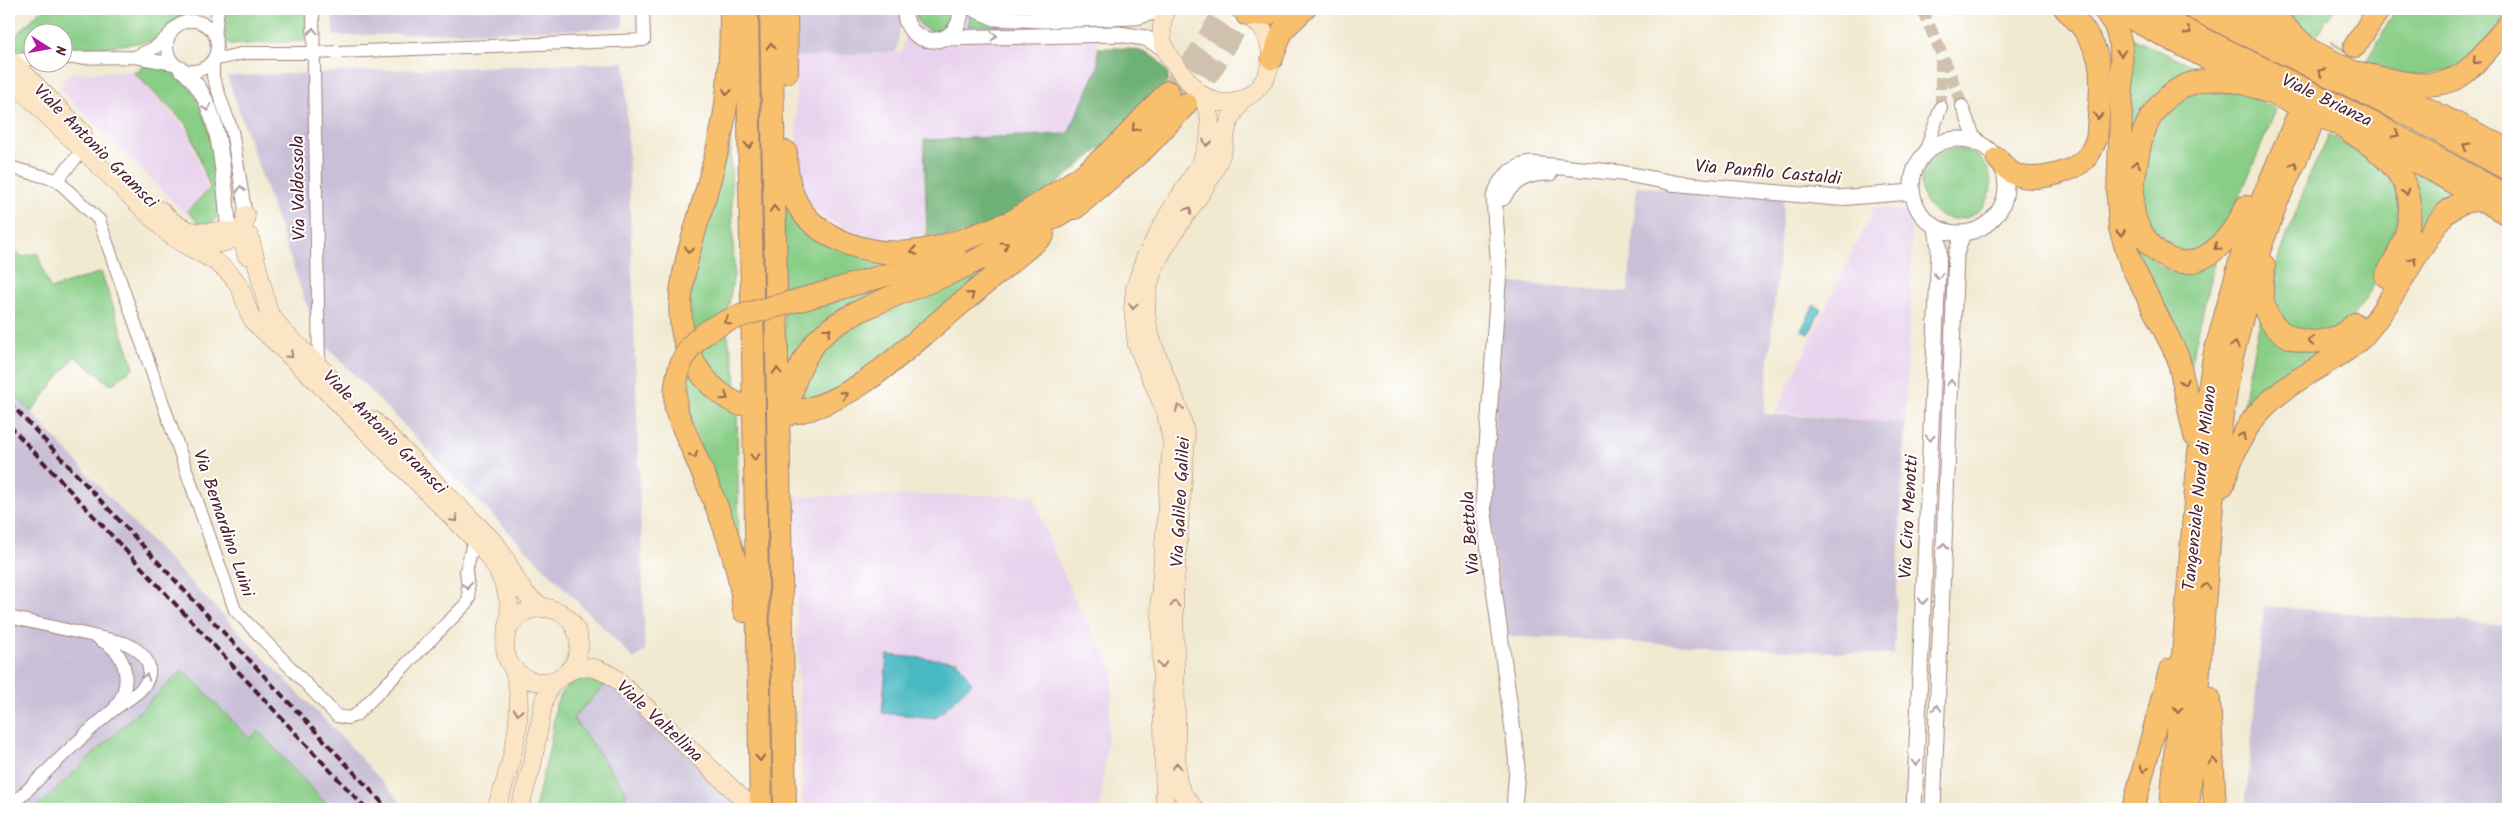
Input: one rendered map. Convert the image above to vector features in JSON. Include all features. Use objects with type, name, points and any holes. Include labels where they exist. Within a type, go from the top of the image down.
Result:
[{"type":"highway","points":[[730,9],[730,61],[723,127],[684,270],[680,313],[687,346],[698,370],[713,389],[726,399],[738,404]]},
{"type":"highway","points":[[747,9],[759,709],[750,800]]},
{"type":"highway","points":[[770,9],[785,809]]},
{"type":"highway","points":[[786,9],[786,167],[796,202],[810,222],[826,235],[870,251],[908,252],[953,243],[1010,222]]},
{"type":"highway","points":[[1242,12],[1268,14],[1278,9]]},
{"type":"highway","points":[[1272,59],[1283,30],[1305,9]]},
{"type":"highway","points":[[1990,153],[2008,171],[2019,176],[2031,177],[2053,174],[2073,168],[2086,159],[2093,147],[2097,137],[2101,69],[2096,48],[2083,26],[2065,9]]},
{"type":"highway","points":[[2104,9],[2115,26],[2120,45],[2122,82],[2118,197],[2120,228],[2131,264],[2178,357],[2199,452]]},
{"type":"highway","points":[[2112,9],[2286,100],[2432,170],[2483,202],[2508,215]]},
{"type":"highway","name":"Viale Brianza","points":[[2144,9],[2379,126],[2508,196]]},
{"type":"highway","name":"Viale Brianza","points":[[2194,9],[2400,110],[2508,170]]},
{"type":"highway","points":[[2229,9],[2308,49],[2359,72],[2508,149]]},
{"type":"highway","points":[[2270,9],[2308,49]]},
{"type":"highway","points":[[2363,9],[2348,46],[2379,9]]},
{"type":"highway","points":[[2359,72],[2408,83],[2441,83],[2455,79],[2472,66],[2508,25]]},
{"type":"highway","points":[[2275,166],[2252,192],[2238,224],[2229,236],[2206,256],[2192,263],[2178,262],[2164,257],[2146,241],[2136,222],[2133,180],[2138,152],[2147,124],[2156,107],[2172,93],[2187,85],[2223,80],[2245,83],[2286,100]]},
{"type":"highway","points":[[759,709],[749,679],[742,584],[730,543],[676,410],[674,388],[677,372],[691,344],[703,333],[733,319],[940,260],[974,247],[1082,176],[1118,146],[1186,97]]},
{"type":"highway","points":[[798,412],[817,408],[847,394],[883,368],[1146,147],[1186,97]]},
{"type":"highway","name":"Tangenziale Nord di Milano","points":[[2171,809],[2199,452],[2214,357],[2231,288],[2247,236],[2275,166],[2303,124],[2254,268],[2231,362],[2216,453],[2188,809]]},
{"type":"highway","points":[[2278,201],[2262,278],[2262,295],[2265,310],[2279,328],[2290,336],[2316,342],[2338,338],[2358,321],[2400,251],[2406,238],[2410,208],[2408,194],[2394,165],[2378,149],[2351,132]]},
{"type":"highway","points":[[784,735],[794,684],[787,432],[792,388],[813,347],[824,333],[861,311],[987,255],[1085,198]]},
{"type":"highway","points":[[2209,549],[2231,458],[2246,428],[2260,409],[2288,385],[2334,357],[2362,337],[2444,215],[2459,203],[2476,200],[2483,202]]},
{"type":"highway","points":[[2133,809],[2166,690],[2188,586]]},
{"type":"highway","points":[[2204,622],[2215,809]]},
{"type":"main road","points":[[1166,9],[1161,21],[1160,33],[1164,48],[1174,65],[1186,97],[1219,103],[1242,99],[1266,80],[1272,59],[1268,40],[1263,30],[1242,12]]},
{"type":"main road","name":"Viale Antonio Gramsci","points":[[10,60],[174,223],[193,232],[233,235],[243,243],[260,308],[265,316],[319,366],[478,525],[501,552],[518,584],[528,598],[538,605],[550,608]]},
{"type":"main road","name":"Viale Antonio Gramsci","points":[[9,78],[169,234],[213,260],[232,276],[254,322],[310,374],[474,539],[491,560],[502,580],[509,609],[507,631]]},
{"type":"main road","name":"Via Galileo Galilei","points":[[1165,809],[1160,596],[1172,442],[1166,413],[1137,345],[1133,308],[1135,288],[1145,258],[1170,213],[1202,163],[1209,140],[1210,119],[1186,97]]},
{"type":"main road","name":"Via Galileo Galilei","points":[[1196,809],[1182,792],[1177,779],[1174,596],[1186,438],[1181,413],[1156,353],[1148,326],[1147,292],[1161,250],[1197,199],[1221,156],[1230,120],[1242,99]]},
{"type":"main road","points":[[169,234],[194,243],[213,244],[233,235],[244,227],[246,215]]},
{"type":"main road","name":"Viale Antonio Gramsci","points":[[233,235],[240,290]]},
{"type":"main road","points":[[496,809],[510,762],[519,705],[517,682],[505,649],[507,631],[515,619],[524,612],[536,608],[550,608],[568,618],[578,637],[576,658],[563,675],[550,685],[544,700],[532,766],[519,809]]},
{"type":"main road","name":"Viale Valtellina","points":[[578,637],[586,650],[622,672],[647,692],[750,800]]},
{"type":"main road","points":[[511,665],[520,675],[534,681],[547,682],[563,675]]},
{"type":"main road","name":"Viale Valtellina","points":[[563,675],[577,668],[590,667],[615,678],[750,800]]},
{"type":"street","points":[[135,57],[156,47],[200,9]]},
{"type":"street","points":[[218,9],[217,51],[213,60],[213,77],[231,126],[246,215]]},
{"type":"street","name":"Via Valdossola","points":[[313,9],[319,366]]},
{"type":"street","points":[[72,58],[135,57],[177,66],[191,72],[201,70],[213,60],[244,53],[644,40],[643,9]]},
{"type":"street","points":[[905,9],[906,22],[917,35],[930,40],[945,38],[1119,34],[1145,38],[1164,48]]},
{"type":"street","points":[[945,38],[957,27],[961,9]]},
{"type":"street","points":[[974,9],[995,18],[1044,20],[1136,17],[1166,9]]},
{"type":"street","points":[[184,23],[202,23],[229,49],[244,53]]},
{"type":"street","points":[[171,34],[167,49],[177,66],[199,86],[217,134],[233,235]]},
{"type":"street","points":[[1941,107],[1924,155],[1916,168],[1912,192],[1920,213],[1936,227],[1952,233],[1963,233],[1986,224],[2001,205],[2006,183],[1990,153],[1973,134],[1962,106]]},
{"type":"street","points":[[1924,155],[1936,145],[1954,139],[1970,141],[1990,153]]},
{"type":"street","points":[[9,167],[57,180],[83,150]]},
{"type":"street","name":"Via Panfilo Castaldi","points":[[1496,222],[1502,199],[1508,188],[1531,174],[1541,173],[1837,198],[1912,192]]},
{"type":"street","name":"Via Bernardino Luini","points":[[57,180],[95,214],[105,232],[235,610],[337,716],[348,718],[356,715],[468,601],[466,571],[474,539]]},
{"type":"street","name":"Via Bettola","points":[[1496,222],[1499,270],[1483,506],[1515,746],[1517,768],[1514,809]]},
{"type":"street","name":"Via Ciro Menotti","points":[[1914,809],[1939,250],[1936,227]]},
{"type":"street","name":"Via Ciro Menotti","points":[[1933,809],[1956,254],[1963,233]]},
{"type":"street","points":[[9,618],[126,643],[142,653],[147,660],[149,674],[140,690],[113,710],[9,808]]},
{"type":"street","points":[[93,637],[111,646],[124,665],[125,688],[113,710]]},
{"type":"shaded area","points":[[332,9],[623,9],[623,28],[333,36]]},
{"type":"shaded area","points":[[794,9],[903,9],[896,52],[795,57]]},
{"type":"shaded area","points":[[910,9],[1097,9],[1098,67],[1068,134],[924,140],[925,234],[900,238],[873,238],[845,228],[825,218],[813,208],[803,192],[797,170],[795,57],[902,52]]},
{"type":"shaded area","points":[[625,62],[645,651],[634,659],[318,338],[227,76]]},
{"type":"shaded area","points":[[131,71],[186,128],[208,188],[185,213],[60,89],[63,81],[71,73]]},
{"type":"shaded area","points":[[1637,186],[1784,199],[1764,414],[1905,423],[1894,655],[1504,636],[1490,514],[1502,282],[1628,292]]},
{"type":"shaded area","points":[[1874,208],[1902,211],[1911,220],[1912,273],[1905,423],[1775,413]]},
{"type":"shaded area","points":[[9,388],[135,525],[348,744],[407,809],[331,809],[258,731],[250,739],[183,671],[34,809],[9,809]]},
{"type":"shaded area","points":[[1033,495],[1055,555],[1074,597],[1114,672],[1100,809],[803,809],[793,496]]},
{"type":"shaded area","points":[[2264,606],[2508,626],[2508,809],[2245,809]]},
{"type":"shaded area","points":[[606,684],[627,693],[740,802],[740,809],[624,809],[626,791],[573,718]]},
{"type":"green space","points":[[42,9],[193,9],[169,27],[162,35],[151,41],[99,48],[72,49],[72,22],[29,22]]},
{"type":"green space","points":[[227,9],[305,9],[305,41],[231,45],[221,34]]},
{"type":"green space","points":[[915,9],[954,9],[952,19],[947,26],[941,30],[934,31],[927,30],[921,25],[917,19]]},
{"type":"green space","points":[[2277,9],[2335,9],[2316,35],[2299,26]]},
{"type":"green space","points":[[2396,9],[2508,9],[2508,13],[2485,44],[2468,60],[2444,72],[2418,75],[2391,71],[2366,62]]},
{"type":"green space","points":[[973,15],[1005,27],[968,26],[970,16]]},
{"type":"green space","points":[[22,30],[22,51],[14,49],[9,43]]},
{"type":"green space","points":[[2125,35],[2204,71],[2173,82],[2153,98],[2139,120],[2128,151]]},
{"type":"green space","points":[[1098,48],[1137,50],[1154,58],[1167,73],[1168,92],[1011,222],[927,242],[924,140],[1068,134],[1098,67]]},
{"type":"green space","points":[[157,65],[175,73],[189,86],[199,104],[206,124],[215,168],[219,207],[215,220],[202,227],[187,211],[210,188],[188,126],[132,71],[138,72],[142,66]]},
{"type":"green space","points":[[2202,90],[2247,92],[2276,110],[2232,215],[2220,234],[2197,254],[2177,255],[2146,226],[2141,194],[2148,141],[2163,117],[2178,99]]},
{"type":"green space","points":[[730,126],[734,274],[727,315],[727,333],[735,370],[736,395],[707,370],[687,318],[686,292]]},
{"type":"green space","points":[[2329,135],[2369,156],[2387,170],[2400,194],[2396,248],[2354,317],[2337,332],[2292,331],[2271,308],[2272,278],[2308,179]]},
{"type":"green space","points":[[1956,149],[1969,152],[1981,159],[1988,171],[1991,184],[1988,197],[1981,209],[1969,216],[1956,219],[1943,216],[1931,209],[1924,197],[1921,184],[1924,171],[1931,159],[1943,152]]},
{"type":"green space","points":[[2402,165],[2463,193],[2409,252]]},
{"type":"green space","points":[[782,185],[805,226],[970,259],[874,299],[785,381]]},
{"type":"green space","points":[[2127,224],[2155,260],[2163,268],[2173,272],[2184,274],[2195,271],[2215,259],[2189,370],[2150,286]]},
{"type":"green space","points":[[1033,237],[845,387],[796,405],[801,386],[822,349],[856,324],[940,288]]},
{"type":"green space","points":[[9,246],[23,257],[37,253],[50,289],[101,272],[134,367],[111,385],[75,356],[31,412],[9,388]]},
{"type":"green space","points":[[2261,316],[2336,346],[2242,423],[2246,387]]},
{"type":"green space","points":[[687,364],[737,414],[739,552],[681,393]]},
{"type":"green space","points":[[183,670],[250,739],[258,731],[331,809],[35,809]]},
{"type":"green space","points":[[584,676],[606,684],[573,718],[626,791],[624,809],[535,809],[550,746],[556,704],[564,689]]},
{"type":"water","points":[[1814,305],[1821,309],[1809,334],[1801,330]]},
{"type":"water","points":[[887,655],[957,661],[972,683],[936,718],[882,713]]},
{"type":"tunnel","points":[[1168,92],[1197,56],[1226,9]]},
{"type":"tunnel","points":[[1186,104],[1213,67],[1247,9]]},
{"type":"tunnel","points":[[1922,9],[1962,106]]},
{"type":"tunnel","points":[[2322,77],[2340,46]]},
{"type":"tunnel","points":[[1941,60],[1941,107]]},
{"type":"railway","points":[[9,402],[388,809]]},
{"type":"railway","points":[[9,425],[366,809]]}]
